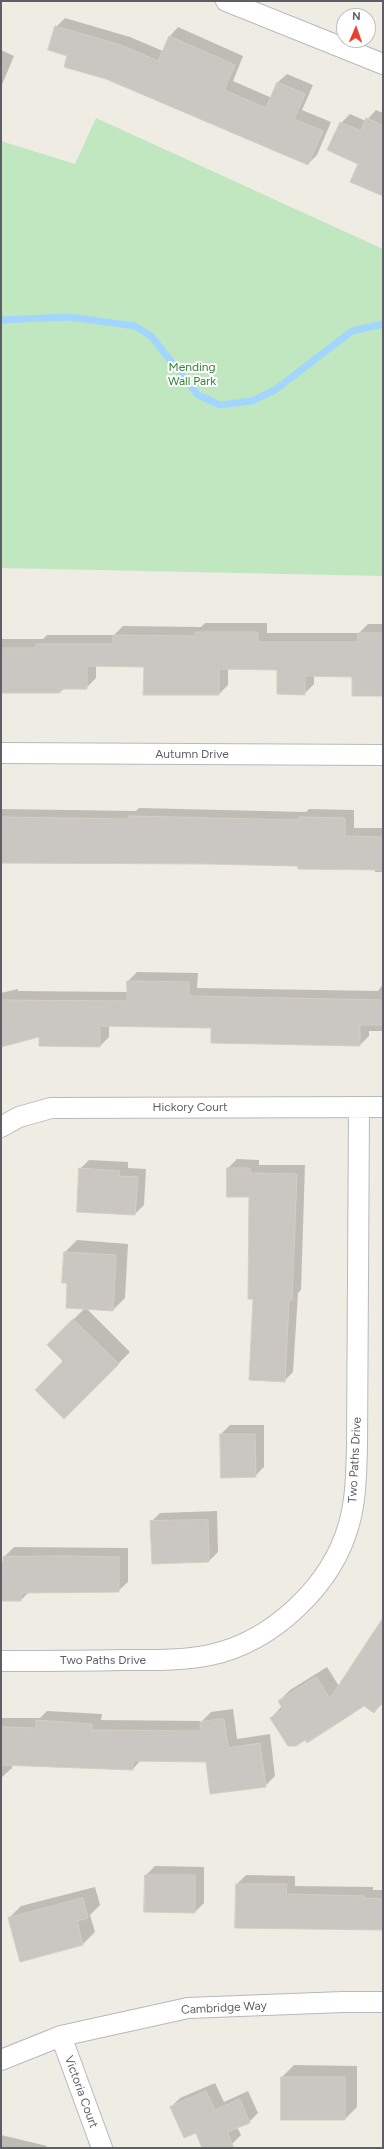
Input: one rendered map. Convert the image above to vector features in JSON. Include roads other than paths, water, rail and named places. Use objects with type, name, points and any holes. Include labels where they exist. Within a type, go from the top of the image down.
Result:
[{"type":"street","points":[[226,1],[383,64]]},
{"type":"street","name":"Autumn Drive","points":[[1,753],[383,755]]},
{"type":"street","name":"Two Paths Drive","points":[[1,1661],[170,1660],[209,1656],[239,1647],[270,1629],[302,1603],[335,1558],[349,1525],[354,1503],[357,1457],[359,1107]]},
{"type":"street","name":"Hickory Court","points":[[1,1127],[19,1117],[51,1108],[383,1107]]},
{"type":"street","name":"Cambridge Way","points":[[1,2060],[61,2036],[188,2008],[343,2002],[383,2002]]},
{"type":"street","name":"Victoria Court","points":[[61,2036],[102,2148]]},
{"type":"waterway","points":[[1,320],[69,317],[135,326],[151,336],[198,395],[220,405],[252,401],[275,390],[352,331],[383,324]]},
{"type":"park label","name":"Mending Wall Park","points":[[192,374]]}]
